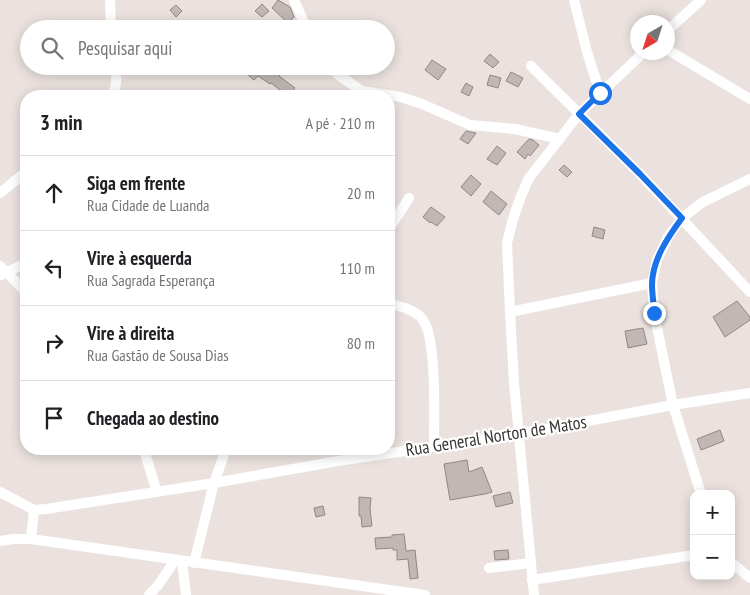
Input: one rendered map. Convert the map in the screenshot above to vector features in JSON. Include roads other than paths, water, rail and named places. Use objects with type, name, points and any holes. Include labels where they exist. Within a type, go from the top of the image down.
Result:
[{"type":"street","points":[[110,0],[111,20]]},
{"type":"street","points":[[294,0],[303,20]]},
{"type":"street","points":[[574,0],[600,93]]},
{"type":"street","points":[[675,24],[701,0]]},
{"type":"street","points":[[675,54],[750,99]]},
{"type":"street","points":[[534,595],[519,434],[507,243],[513,219],[529,178],[579,114],[635,60]]},
{"type":"street","points":[[531,66],[640,174],[750,292]]},
{"type":"street","points":[[115,90],[116,75]]},
{"type":"street","points":[[338,75],[356,90]]},
{"type":"street","points":[[395,96],[422,104],[470,125],[515,129],[560,138]]},
{"type":"street","points":[[0,193],[20,177]]},
{"type":"street","points":[[700,490],[672,404],[654,313],[652,283],[657,260],[668,238],[682,218],[703,202],[750,179]]},
{"type":"street","points":[[395,220],[409,198]]},
{"type":"street","points":[[2,271],[20,265]]},
{"type":"street","points":[[2,271],[20,287]]},
{"type":"street","points":[[510,312],[652,283]]},
{"type":"street","points":[[395,305],[415,313],[423,320],[428,330],[433,361],[434,446]]},
{"type":"street","name":"Rua General Norton de Matos","points":[[395,452],[519,434],[672,404],[750,393]]},
{"type":"street","points":[[146,455],[157,492]]},
{"type":"street","points":[[194,563],[214,483],[224,455]]},
{"type":"street","name":"Rua General Norton de Matos","points":[[34,510],[214,483],[376,455]]},
{"type":"street","points":[[0,492],[34,510],[31,540]]},
{"type":"street","points":[[0,541],[13,539],[31,540],[425,595]]},
{"type":"street","points":[[532,580],[690,556]]},
{"type":"street","points":[[149,595],[179,561]]},
{"type":"street","points":[[179,561],[186,595]]},
{"type":"street","points":[[489,568],[531,563]]},
{"type":"street","points":[[735,565],[750,578]]}]
